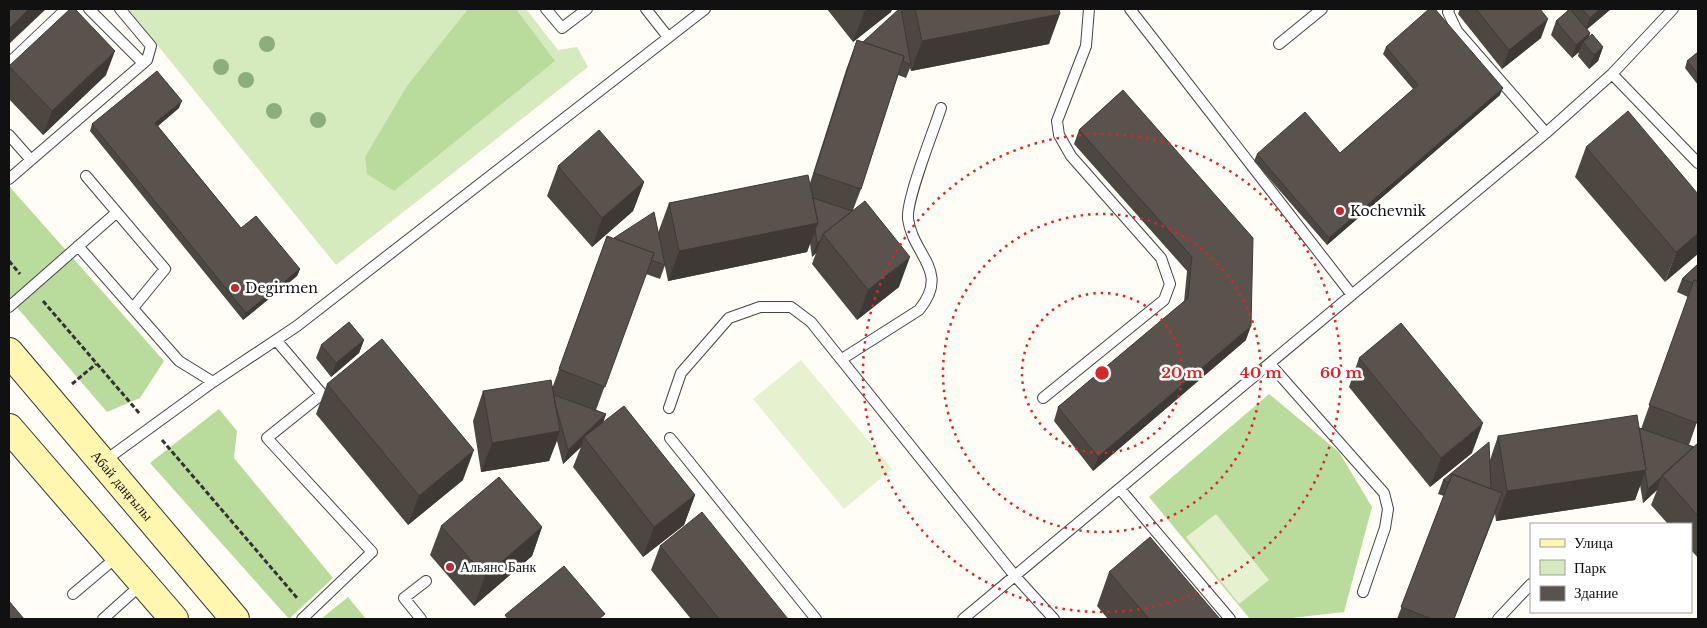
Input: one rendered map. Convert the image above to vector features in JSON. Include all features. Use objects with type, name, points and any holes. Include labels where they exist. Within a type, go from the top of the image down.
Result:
[{"type":"main road","name":"Абай даңғылы","points":[[9,352],[236,619]]},
{"type":"main road","points":[[9,428],[174,619]]},
{"type":"lane","points":[[9,63],[66,9]]},
{"type":"lane","points":[[89,9],[143,63]]},
{"type":"lane","points":[[9,179],[147,60],[151,46],[120,9]]},
{"type":"lane","points":[[546,9],[562,28],[587,9]]},
{"type":"lane","points":[[646,9],[668,37]]},
{"type":"lane","points":[[102,463],[213,382],[297,326],[705,9]]},
{"type":"lane","points":[[1043,398],[1164,300],[1170,284],[1161,258],[1071,156],[1059,135],[1056,121],[1086,46],[1090,9]]},
{"type":"lane","points":[[1130,9],[1352,295]]},
{"type":"lane","points":[[1279,44],[1322,9]]},
{"type":"lane","points":[[1450,9],[1448,12],[1457,31],[1546,133]]},
{"type":"lane","points":[[963,619],[1546,133],[1612,74],[1673,9]]},
{"type":"lane","points":[[1612,74],[1698,162]]},
{"type":"lane","points":[[842,359],[918,310],[927,300],[932,287],[930,266],[913,235],[908,218],[910,200],[941,108]]},
{"type":"lane","points":[[9,135],[31,160]]},
{"type":"lane","points":[[86,176],[165,269],[133,308]]},
{"type":"lane","points":[[9,307],[116,213]]},
{"type":"lane","points":[[78,246],[179,361],[213,382]]},
{"type":"lane","points":[[669,408],[680,373],[729,318],[760,307],[791,307],[811,322],[1015,576],[1054,619]]},
{"type":"lane","points":[[276,340],[322,394],[267,438],[372,552],[302,619]]},
{"type":"lane","points":[[1270,364],[1384,492],[1388,509],[1385,528],[1363,592]]},
{"type":"lane","points":[[670,438],[816,619]]},
{"type":"lane","points":[[1120,490],[1230,619]]},
{"type":"lane","points":[[73,594],[119,555]]},
{"type":"lane","points":[[421,619],[404,598],[426,581]]},
{"type":"lane","points":[[103,619],[143,583]]},
{"type":"lane","points":[[1498,619],[1530,585]]},
{"type":"path","points":[[66,389],[96,364]]},
{"type":"green space","points":[[128,9],[526,9],[558,50],[577,47],[588,67],[336,265]]},
{"type":"green space","points":[[468,9],[516,9],[555,61],[394,191],[367,174],[365,157],[407,86]]},
{"type":"green space","points":[[9,186],[164,361],[140,398],[107,412],[9,298]]},
{"type":"green space","points":[[801,360],[892,469],[844,509],[753,399]]},
{"type":"green space","points":[[1269,394],[1339,452],[1372,507],[1344,612],[1283,619],[1250,619],[1149,497]]},
{"type":"green space","points":[[219,409],[237,431],[234,458],[333,578],[289,619],[150,463]]},
{"type":"green space","points":[[1216,514],[1269,580],[1239,604],[1186,537]]},
{"type":"green space","points":[[348,597],[366,619],[321,619]]},
{"type":"building","points":[[9,9],[29,9],[9,29]]},
{"type":"building","points":[[70,9],[75,9],[115,51],[52,111],[9,66]]},
{"type":"building","points":[[901,9],[911,65],[903,61],[904,56],[863,42]]},
{"type":"building","points":[[915,9],[1059,9],[1060,14],[922,41]]},
{"type":"building","points":[[1429,9],[1435,9],[1503,88],[1329,238],[1257,154],[1305,112],[1340,153],[1418,85],[1386,47]]},
{"type":"building","points":[[1476,9],[1540,9],[1548,19],[1509,50]]},
{"type":"building","points":[[1570,9],[1590,33],[1576,45],[1556,21]]},
{"type":"building","points":[[1582,9],[1600,9],[1590,18]]},
{"type":"building","points":[[1592,34],[1603,47],[1594,55],[1583,42]]},
{"type":"building","points":[[857,40],[904,56],[861,189],[814,173]]},
{"type":"building","points":[[1698,52],[1698,74],[1687,61]]},
{"type":"building","points":[[157,71],[182,101],[155,123],[241,228],[256,216],[300,269],[246,313],[92,124]]},
{"type":"building","points":[[1123,90],[1253,238],[1251,326],[1098,457],[1058,407],[1188,298],[1192,257],[1079,130]]},
{"type":"building","points":[[1628,111],[1698,194],[1698,233],[1676,252],[1586,147]]},
{"type":"building","points":[[599,130],[644,182],[602,218],[558,166]]},
{"type":"building","points":[[808,175],[818,223],[679,251],[669,203]]},
{"type":"building","points":[[813,198],[852,211],[823,234],[821,240],[817,243],[815,229],[818,223]]},
{"type":"building","points":[[865,201],[910,257],[868,290],[823,234]]},
{"type":"building","points":[[654,212],[665,265],[651,260],[654,253],[614,238]]},
{"type":"building","points":[[607,236],[654,253],[605,387],[559,369]]},
{"type":"building","points":[[1698,264],[1698,282],[1694,280],[1693,283],[1682,279]]},
{"type":"building","points":[[1694,280],[1698,282],[1697,423],[1649,405]]},
{"type":"building","points":[[349,322],[364,340],[336,363],[321,345]]},
{"type":"building","points":[[1401,323],[1483,423],[1441,458],[1359,358]]},
{"type":"building","points":[[382,339],[474,450],[419,496],[327,384]]},
{"type":"building","points":[[551,380],[560,431],[492,443],[483,391]]},
{"type":"building","points":[[554,395],[606,414],[568,450],[555,403]]},
{"type":"building","points":[[624,406],[695,495],[654,527],[584,437]]},
{"type":"building","points":[[1637,415],[1646,470],[1507,491],[1498,436]]},
{"type":"building","points":[[1639,428],[1694,447],[1648,489],[1646,470]]},
{"type":"building","points":[[1489,442],[1491,489],[1452,474],[1449,483],[1443,480]]},
{"type":"building","points":[[1698,443],[1698,516],[1662,475]]},
{"type":"building","points":[[1452,474],[1502,493],[1454,619],[1432,619],[1401,607]]},
{"type":"building","points":[[499,477],[542,527],[485,576],[441,526]]},
{"type":"building","points":[[702,512],[788,619],[719,619],[660,546]]},
{"type":"building","points":[[1150,537],[1220,619],[1149,619],[1109,572]]},
{"type":"building","points":[[564,566],[605,614],[599,619],[508,619],[505,615]]},
{"type":"building","points":[[9,601],[24,619],[9,619]]},
{"type":"place","name":"Kochevnik","points":[[1340,211]]},
{"type":"place","name":"Degirmen","points":[[235,288]]},
{"type":"place","name":"Альянс Банк","points":[[450,567]]}]
